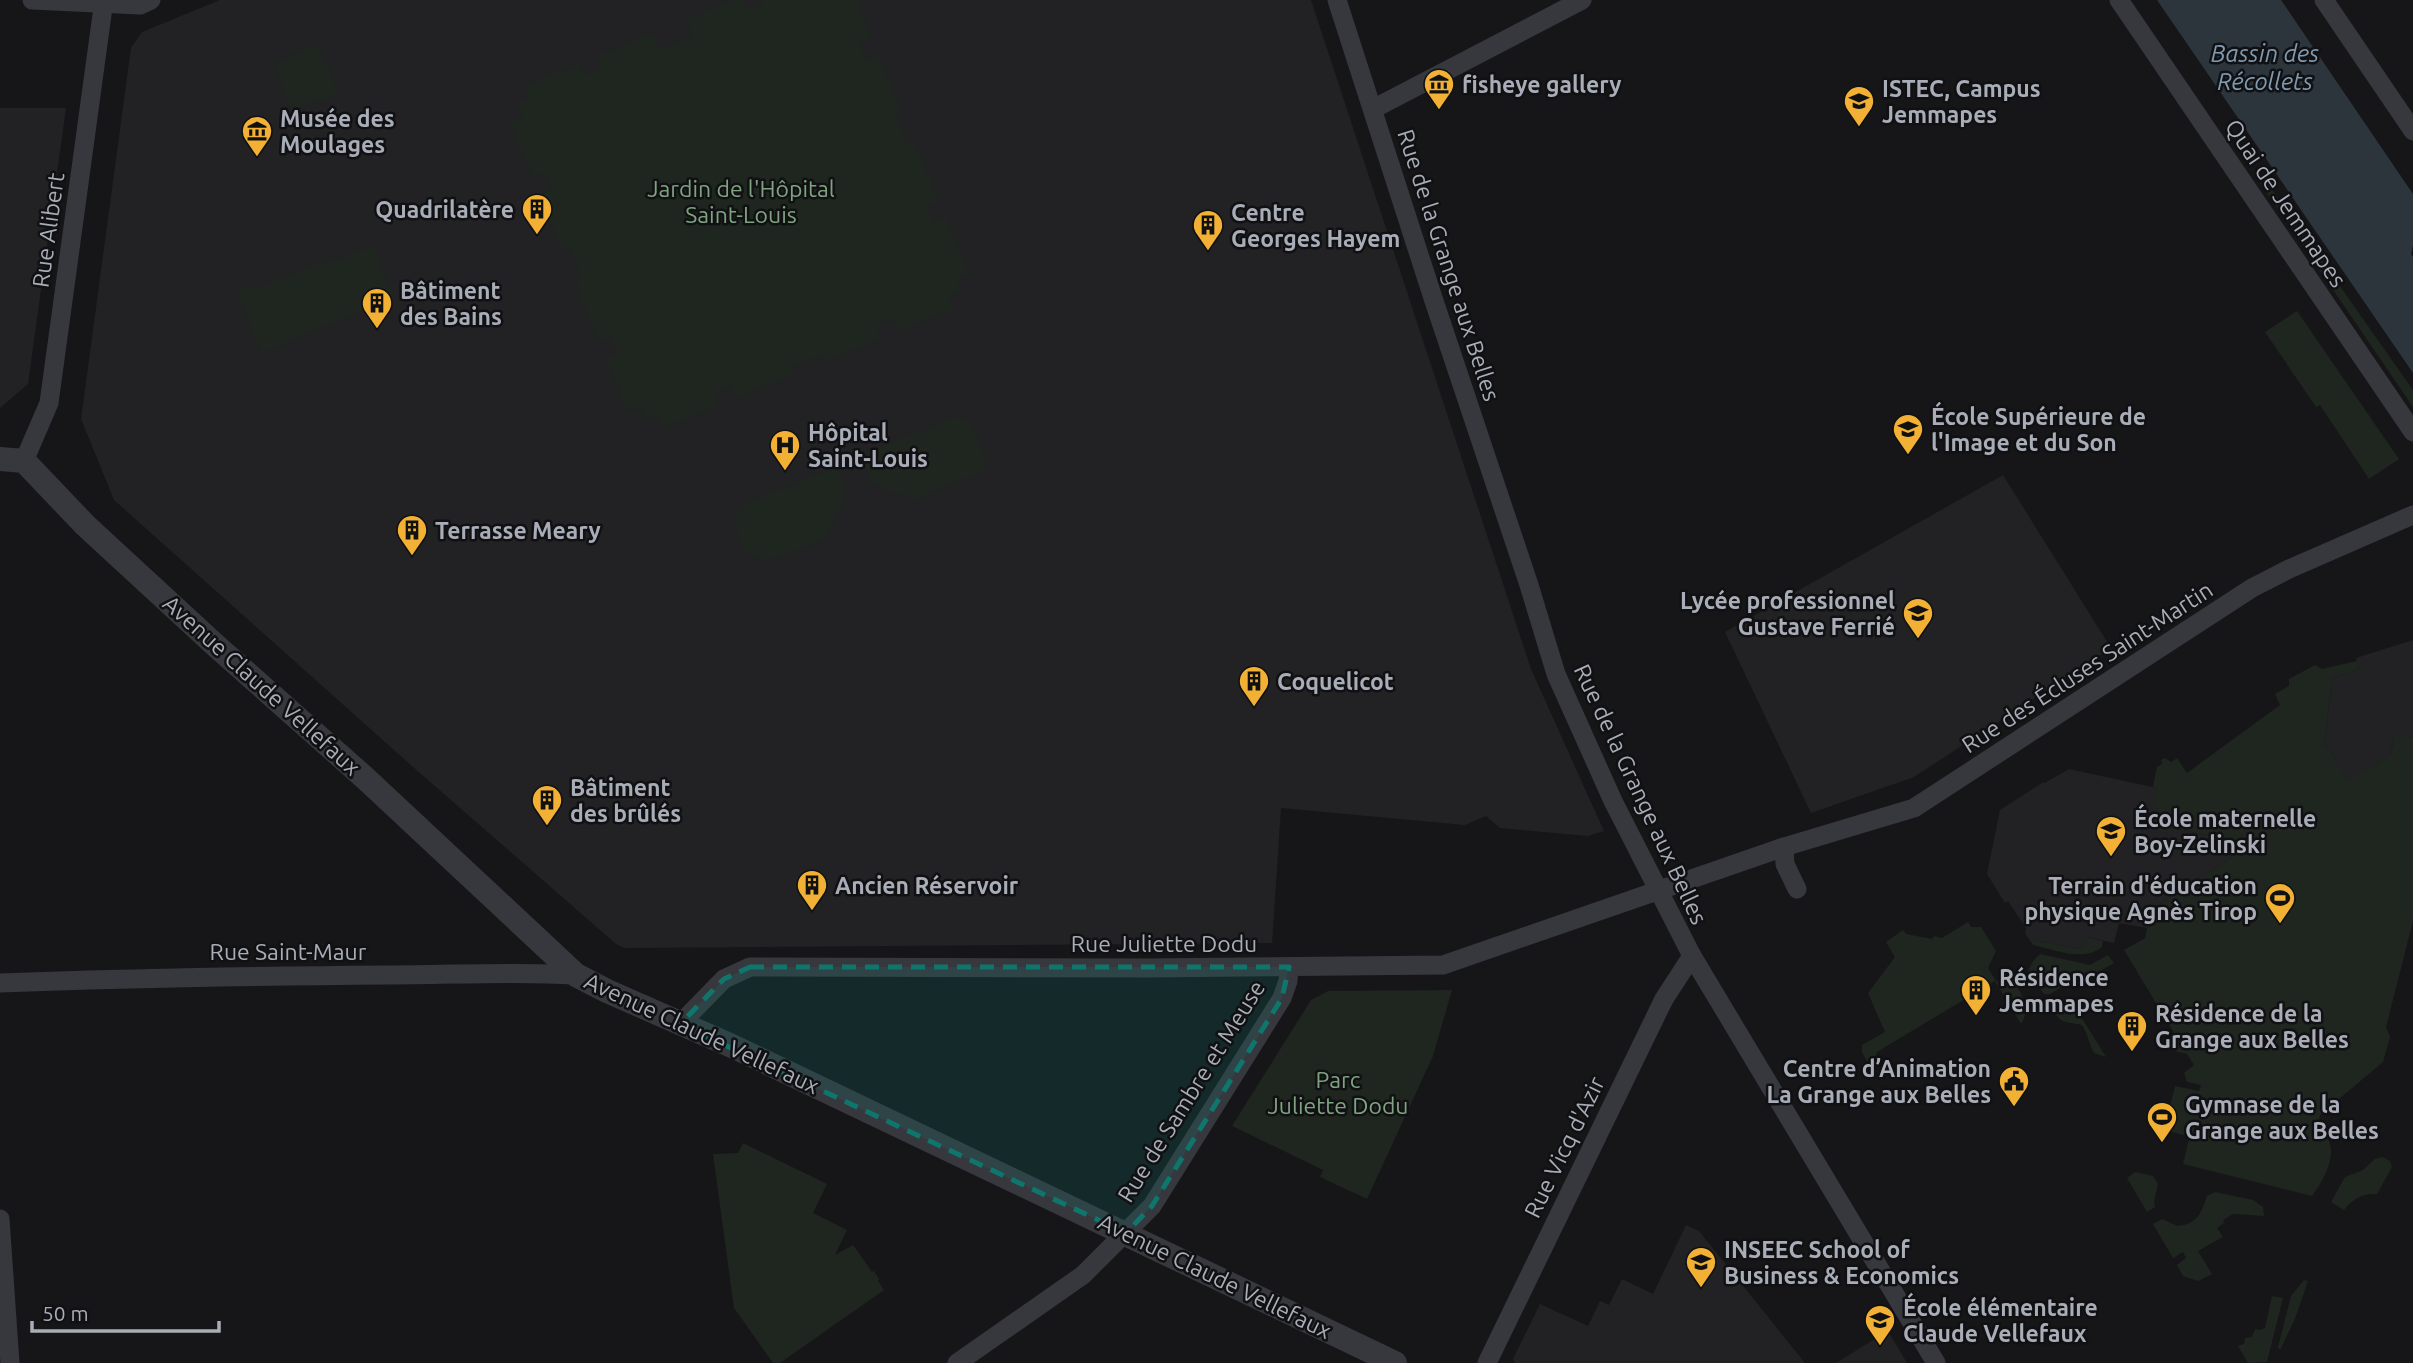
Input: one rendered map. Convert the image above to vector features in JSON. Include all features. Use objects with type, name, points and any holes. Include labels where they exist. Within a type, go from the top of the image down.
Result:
[{"type":"street","points":[[32,0],[105,1],[140,5],[152,0]]},
{"type":"street","name":"Rue de la Grange aux Belles","points":[[1336,0],[1556,674],[1613,801],[1692,957],[1936,1363]]},
{"type":"street","points":[[1373,108],[1582,0]]},
{"type":"street","name":"Quai de Jemmapes","points":[[2119,0],[2413,432]]},
{"type":"street","points":[[2324,0],[2413,131]]},
{"type":"street","name":"Rue Alibert","points":[[12,460],[49,403],[105,1]]},
{"type":"street","name":"Avenue Claude Vellefaux","points":[[12,460],[375,787],[576,975],[607,992],[723,1042],[1395,1363]]},
{"type":"street","name":"Rue des Écluses Saint-Martin","points":[[1659,891],[1784,847],[1914,808],[2252,588],[2413,515]]},
{"type":"street","points":[[1784,847],[1785,864],[1797,889]]},
{"type":"street","name":"Rue Juliette Dodu","points":[[680,1024],[724,979],[750,967],[1443,965],[1659,891]]},
{"type":"street","name":"Rue Vicq d'Azir","points":[[1487,1363],[1664,999],[1692,957]]},
{"type":"street","name":"Rue de Sambre et Meuse","points":[[957,1363],[1083,1275],[1152,1206],[1282,998],[1288,981],[1289,967]]},
{"type":"street","name":"Rue Saint-Maur","points":[[0,983],[161,976],[512,972],[576,975]]},
{"type":"street","points":[[0,1219],[10,1363]]},
{"type":"highlighted area","points":[[750,967],[1289,967],[1282,998],[1152,1206],[1126,1233],[680,1024],[724,979]]},
{"type":"shaded area","name":"Hôpital Saint-Louis","points":[[220,0],[1311,0],[1531,669],[1604,831],[1588,836],[1500,828],[1486,816],[1465,825],[1281,808],[1272,943],[624,948],[616,944],[114,500],[81,419],[131,48],[142,32]]},
{"type":"shaded area","points":[[0,108],[66,108],[28,384],[0,408]]},
{"type":"shaded area","name":"Lycée professionnel Gustave Ferrié","points":[[2003,475],[2111,648],[1914,777],[1811,813],[1725,632]]},
{"type":"shaded area","points":[[2413,640],[2413,737],[2394,735],[2391,754],[2349,782],[2324,743],[2332,678],[2359,669],[2356,658]]},
{"type":"shaded area","name":"École maternelle Boy-Zelinski","points":[[2069,769],[2157,788],[2158,806],[2153,829],[2168,827],[2221,838],[2234,856],[2151,910],[2147,928],[2119,923],[2114,943],[2087,937],[2085,945],[2078,949],[2029,939],[2025,934],[2026,928],[2008,901],[2005,903],[1987,874],[2000,810]]},
{"type":"shaded area","name":"INSEEC School of Business & Economics","points":[[1686,1225],[1699,1231],[1805,1363],[1515,1363],[1513,1359],[1540,1304],[1588,1326],[1600,1301],[1609,1305],[1622,1279],[1653,1294]]},
{"type":"shaded area","name":"École élémentaire Claude Vellefaux","points":[[1888,1331],[1907,1363],[1836,1363],[1857,1350]]},
{"type":"green space","name":"Jardin de l'Hôpital Saint-Louis","points":[[731,0],[743,0],[747,9],[764,3],[763,0],[857,0],[872,37],[859,42],[866,60],[879,55],[902,112],[896,115],[909,146],[916,144],[939,200],[927,205],[933,222],[946,217],[969,273],[957,278],[961,291],[949,296],[954,309],[899,331],[893,319],[877,325],[881,339],[825,362],[821,355],[790,368],[793,375],[736,398],[730,386],[714,392],[719,406],[663,428],[658,416],[646,420],[641,408],[628,413],[606,358],[618,353],[612,336],[598,341],[575,284],[582,280],[570,249],[563,251],[539,195],[552,189],[545,173],[532,177],[510,122],[522,117],[517,104],[529,99],[524,86],[580,63],[585,75],[601,69],[597,56],[653,33],[660,49],[692,36],[686,19]]},
{"type":"green space","points":[[318,44],[339,94],[292,110],[273,63]]},
{"type":"green space","points":[[2259,171],[2413,390],[2413,407],[2254,174]]},
{"type":"green space","points":[[373,246],[394,297],[261,353],[236,290],[251,284],[254,290],[330,259],[332,262]]},
{"type":"green space","points":[[2297,311],[2399,459],[2369,479],[2320,405],[2316,407],[2265,332]]},
{"type":"green space","points":[[960,417],[970,423],[987,462],[986,469],[914,500],[871,482],[861,455]]},
{"type":"green space","points":[[837,467],[847,491],[828,536],[775,558],[754,557],[747,552],[736,524],[738,512],[745,503]]},
{"type":"green space","name":"Terrain d'éducation physique Agnès Tirop","points":[[2357,661],[2359,669],[2332,678],[2324,743],[2349,781],[2391,754],[2394,734],[2413,737],[2413,921],[2386,1027],[2390,1037],[2383,1062],[2320,1115],[2317,1128],[2330,1143],[2331,1152],[2327,1170],[2312,1196],[2183,1164],[2189,1139],[2187,1136],[2164,1130],[2175,1086],[2199,1091],[2201,1085],[2187,1082],[2184,1073],[2194,1065],[2187,1054],[2167,1049],[2168,1042],[2176,1036],[2124,950],[2145,938],[2151,910],[2234,856],[2221,838],[2169,827],[2167,833],[2153,829],[2158,806],[2154,800],[2157,788],[2153,787],[2161,760],[2165,758],[2171,762],[2177,758],[2187,773],[2280,705],[2275,694],[2289,686],[2289,679],[2315,665],[2322,669]]},
{"type":"green space","points":[[1968,922],[1971,927],[1981,927],[1996,951],[1988,968],[1996,981],[2015,983],[2021,993],[2026,1008],[2021,1024],[1995,981],[1877,1052],[1876,1056],[1867,1061],[1862,1045],[1885,1032],[1868,993],[1895,957],[1886,942],[1903,930],[1906,934],[1942,938]]},
{"type":"green space","points":[[2086,937],[2103,941],[2102,947],[2086,954],[2078,954],[2033,945],[2029,939],[2078,949],[2085,945]]},
{"type":"green space","points":[[2040,954],[2090,965],[2108,955],[2114,963],[2090,977],[2086,972],[2050,994],[2044,994],[2028,971]]},
{"type":"green space","name":"Parc Juliette Dodu","points":[[1452,990],[1433,1056],[1367,1199],[1320,1177],[1323,1170],[1232,1126],[1311,1000],[1328,991]]},
{"type":"green space","points":[[2068,996],[2106,1057],[2094,1053],[2082,1025],[2064,1021],[2056,1014],[2054,1009],[2058,1002]]},
{"type":"green space","points":[[743,1143],[827,1184],[813,1213],[847,1230],[835,1255],[853,1245],[872,1272],[874,1271],[884,1290],[780,1363],[773,1363],[734,1308],[713,1154],[738,1153]]},
{"type":"green space","points":[[2382,1157],[2390,1161],[2392,1167],[2377,1194],[2358,1198],[2344,1210],[2331,1202],[2345,1177],[2363,1170],[2375,1159]]},
{"type":"green space","points":[[2135,1172],[2153,1176],[2158,1184],[2155,1207],[2147,1212],[2127,1178]]},
{"type":"green space","points":[[2215,1192],[2253,1200],[2263,1207],[2264,1216],[2233,1214],[2223,1220],[2224,1223],[2217,1228],[2223,1237],[2198,1251],[2212,1274],[2198,1281],[2183,1276],[2177,1265],[2186,1258],[2183,1252],[2173,1258],[2153,1224],[2162,1219],[2177,1226],[2189,1223],[2200,1213],[2207,1196]]},
{"type":"green space","points":[[2304,1280],[2308,1281],[2295,1319],[2280,1350],[2278,1347],[2291,1296]]},
{"type":"green space","points":[[2272,1296],[2283,1298],[2267,1362],[2248,1363],[2238,1346],[2244,1344],[2245,1338],[2252,1337],[2255,1329],[2265,1328]]},
{"type":"water","name":"Bassin des Récollets","points":[[2157,0],[2281,0],[2413,194],[2413,373]]},
{"type":"place","name":"fisheye gallery","points":[[1439,111]]},
{"type":"place","name":"ISTEC, Campus Jemmapes","points":[[1859,128]]},
{"type":"place","name":"Musée des Moulages","points":[[257,158]]},
{"type":"place","name":"Quadrilatère","points":[[537,236]]},
{"type":"place","name":"Centre Georges Hayem","points":[[1208,252]]},
{"type":"place","name":"Bâtiment des Bains","points":[[377,330]]},
{"type":"place","name":"École Supérieure de l'Image et du Son","points":[[1908,456]]},
{"type":"place","name":"Hôpital Saint-Louis","points":[[785,472]]},
{"type":"place","name":"Terrasse Meary","points":[[412,557]]},
{"type":"place","name":"Lycée professionnel Gustave Ferrié","points":[[1918,640]]},
{"type":"place","name":"Coquelicot","points":[[1254,708]]},
{"type":"place","name":"Bâtiment des brûlés","points":[[547,827]]},
{"type":"place","name":"École maternelle Boy-Zelinski","points":[[2111,858]]},
{"type":"place","name":"Ancien Réservoir","points":[[812,912]]},
{"type":"place","name":"Terrain d'éducation physique Agnès Tirop","points":[[2280,925]]},
{"type":"place","name":"Résidence Jemmapes","points":[[1976,1017]]},
{"type":"place","name":"Résidence de la Grange aux Belles","points":[[2132,1053]]},
{"type":"place","name":"Centre d’Animation La Grange aux Belles","points":[[2014,1108]]},
{"type":"place","name":"Gymnase de la Grange aux Belles","points":[[2162,1144]]},
{"type":"place","name":"INSEEC School of Business & Economics","points":[[1701,1289]]},
{"type":"place","name":"École élémentaire Claude Vellefaux","points":[[1880,1347]]}]
